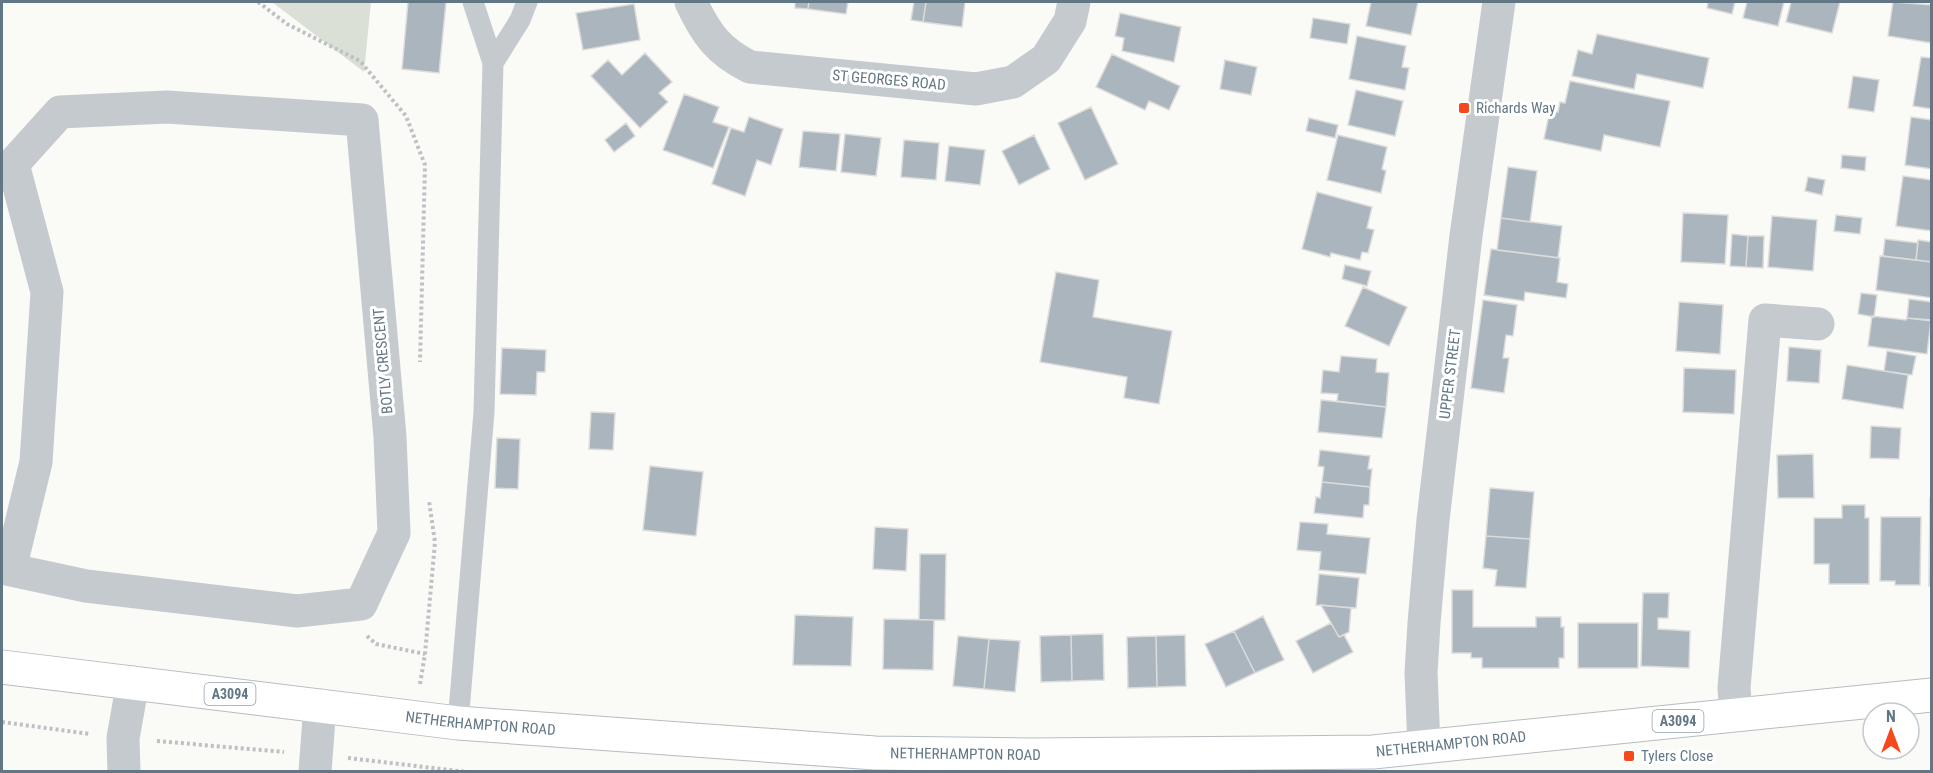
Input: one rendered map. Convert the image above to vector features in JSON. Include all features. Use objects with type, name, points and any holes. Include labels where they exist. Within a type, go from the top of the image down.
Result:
[{"type":"main road","name":"NETHERHAMPTON ROAD","points":[[2,667],[458,723],[1030,763],[1373,762],[1424,747],[1932,695]]},
{"type":"street","name":"ST GEORGES ROAD","points":[[691,2],[713,40],[730,57],[750,67],[976,88],[1013,82],[1046,59],[1070,21],[1074,2]]},
{"type":"street","name":"UPPER STREET","points":[[1424,747],[1421,673],[1433,520],[1466,236],[1499,2]]},
{"type":"street","name":"BOTLY CRESCENT","points":[[6,569],[86,585],[297,611],[361,604],[394,532],[390,437],[362,120],[167,107],[60,112],[7,164]]},
{"type":"street","points":[[6,569],[36,462],[47,292],[7,164]]},
{"type":"street","points":[[1736,714],[1734,687],[1765,321],[1818,324]]},
{"type":"street","points":[[124,771],[123,738],[132,682]]},
{"type":"street","points":[[316,763],[320,705]]},
{"type":"lane","points":[[458,723],[484,412],[493,63],[473,2]]},
{"type":"lane","points":[[493,63],[520,20],[527,2]]},
{"type":"path","points":[[2,722],[316,763],[467,771]]},
{"type":"shaded area","points":[[272,2],[371,2],[364,72]]},
{"type":"building","points":[[408,2],[446,2],[439,73],[402,69]]},
{"type":"building","points":[[795,2],[809,2],[808,9],[795,8]]},
{"type":"building","points":[[809,2],[848,2],[846,14],[808,9]]},
{"type":"building","points":[[914,2],[926,2],[923,22],[911,20]]},
{"type":"building","points":[[926,2],[965,2],[962,27],[923,22]]},
{"type":"building","points":[[1371,2],[1418,2],[1411,35],[1366,26]]},
{"type":"building","points":[[1708,2],[1735,2],[1732,14],[1707,8]]},
{"type":"building","points":[[1747,2],[1784,2],[1778,26],[1743,18]]},
{"type":"building","points":[[1791,2],[1840,2],[1832,33],[1786,22]]},
{"type":"building","points":[[1893,2],[1932,5],[1932,43],[1888,36]]},
{"type":"building","points":[[634,4],[640,40],[583,50],[576,13]]},
{"type":"building","points":[[1120,13],[1181,27],[1174,62],[1122,51],[1124,38],[1115,36]]},
{"type":"building","points":[[1313,18],[1350,24],[1347,44],[1310,38]]},
{"type":"building","points":[[1597,34],[1709,58],[1703,88],[1637,74],[1634,89],[1572,76],[1578,50],[1592,54]]},
{"type":"building","points":[[1357,36],[1406,46],[1402,67],[1409,68],[1405,90],[1349,79]]},
{"type":"building","points":[[645,53],[672,82],[659,93],[668,102],[640,128],[591,76],[608,60],[622,75]]},
{"type":"building","points":[[1112,54],[1180,86],[1169,110],[1149,101],[1145,110],[1096,87]]},
{"type":"building","points":[[1921,57],[1932,58],[1932,109],[1913,106]]},
{"type":"building","points":[[1225,60],[1257,67],[1251,95],[1220,89]]},
{"type":"building","points":[[1853,76],[1879,80],[1874,112],[1848,108]]},
{"type":"building","points":[[1570,81],[1670,101],[1660,147],[1604,135],[1601,151],[1544,139],[1550,110],[1558,112],[1560,102],[1565,103]]},
{"type":"building","points":[[1356,90],[1403,101],[1395,136],[1348,125]]},
{"type":"building","points":[[684,94],[719,107],[713,122],[729,127],[713,168],[663,150]]},
{"type":"building","points":[[1091,107],[1118,164],[1085,180],[1058,123]]},
{"type":"building","points":[[749,117],[783,129],[771,165],[757,160],[745,196],[712,184],[731,128],[744,132]]},
{"type":"building","points":[[1911,117],[1932,120],[1932,169],[1905,165]]},
{"type":"building","points":[[1309,118],[1338,125],[1335,138],[1306,131]]},
{"type":"building","points":[[626,123],[635,136],[614,152],[605,140]]},
{"type":"building","points":[[803,131],[840,134],[836,171],[799,167]]},
{"type":"building","points":[[845,134],[881,138],[876,176],[841,172]]},
{"type":"building","points":[[1034,135],[1050,169],[1019,185],[1002,151]]},
{"type":"building","points":[[1338,135],[1387,147],[1382,169],[1386,171],[1381,193],[1327,180]]},
{"type":"building","points":[[904,140],[939,143],[936,180],[901,177]]},
{"type":"building","points":[[949,146],[985,150],[980,185],[945,181]]},
{"type":"building","points":[[1842,155],[1866,157],[1865,171],[1841,168]]},
{"type":"building","points":[[1508,167],[1537,171],[1530,222],[1501,218]]},
{"type":"building","points":[[1903,176],[1932,180],[1932,231],[1896,226]]},
{"type":"building","points":[[1808,177],[1825,180],[1822,195],[1805,191]]},
{"type":"building","points":[[1317,192],[1372,207],[1367,228],[1374,230],[1368,253],[1362,252],[1360,260],[1331,253],[1330,257],[1302,249]]},
{"type":"building","points":[[1683,213],[1728,215],[1725,264],[1681,262]]},
{"type":"building","points":[[1836,215],[1862,218],[1860,234],[1834,231]]},
{"type":"building","points":[[1772,216],[1817,220],[1813,271],[1768,267]]},
{"type":"building","points":[[1501,218],[1562,226],[1558,258],[1497,250]]},
{"type":"building","points":[[1732,234],[1748,236],[1746,267],[1730,266]]},
{"type":"building","points":[[1748,236],[1764,236],[1763,268],[1746,267]]},
{"type":"building","points":[[1885,239],[1918,243],[1916,260],[1883,256]]},
{"type":"building","points":[[1918,240],[1932,242],[1932,262],[1916,260]]},
{"type":"building","points":[[1491,249],[1560,258],[1557,282],[1568,284],[1566,298],[1525,292],[1524,301],[1484,295]]},
{"type":"building","points":[[1880,256],[1932,262],[1932,298],[1876,290]]},
{"type":"building","points":[[1345,265],[1371,271],[1367,286],[1342,279]]},
{"type":"building","points":[[1056,272],[1099,280],[1093,317],[1172,331],[1159,404],[1124,398],[1127,377],[1040,362]]},
{"type":"building","points":[[1363,287],[1407,307],[1389,346],[1345,326]]},
{"type":"building","points":[[1861,293],[1877,295],[1874,317],[1858,314]]},
{"type":"building","points":[[1909,299],[1932,302],[1932,321],[1907,318]]},
{"type":"building","points":[[1483,300],[1517,305],[1513,336],[1506,335],[1503,358],[1509,358],[1504,393],[1471,388]]},
{"type":"building","points":[[1679,302],[1723,305],[1720,354],[1676,351]]},
{"type":"building","points":[[1872,316],[1931,320],[1927,354],[1868,346]]},
{"type":"building","points":[[1789,347],[1821,350],[1819,383],[1787,381]]},
{"type":"building","points":[[502,348],[546,350],[545,372],[537,372],[536,395],[500,394]]},
{"type":"building","points":[[1887,351],[1916,356],[1912,375],[1884,371]]},
{"type":"building","points":[[1341,356],[1377,359],[1376,372],[1389,373],[1386,407],[1337,401],[1338,394],[1321,393],[1323,370],[1339,372]]},
{"type":"building","points":[[1847,365],[1908,375],[1903,409],[1842,399]]},
{"type":"building","points":[[1684,368],[1736,370],[1734,414],[1683,412]]},
{"type":"building","points":[[1321,400],[1386,407],[1382,438],[1318,432]]},
{"type":"building","points":[[591,412],[615,413],[613,450],[589,449]]},
{"type":"building","points":[[1871,426],[1901,428],[1899,459],[1870,458]]},
{"type":"building","points":[[497,438],[520,439],[518,489],[495,488]]},
{"type":"building","points":[[1320,450],[1370,456],[1368,469],[1372,469],[1370,487],[1322,482],[1324,467],[1318,466]]},
{"type":"building","points":[[1813,454],[1814,498],[1778,498],[1777,455]]},
{"type":"building","points":[[650,466],[703,472],[696,536],[643,530]]},
{"type":"building","points":[[1322,482],[1370,487],[1369,505],[1364,505],[1363,518],[1314,513],[1316,497],[1320,498]]},
{"type":"building","points":[[1490,488],[1534,492],[1530,539],[1486,536]]},
{"type":"building","points":[[1930,498],[1932,498],[1932,586],[1929,586]]},
{"type":"building","points":[[1842,505],[1865,505],[1865,518],[1869,518],[1869,584],[1829,584],[1829,564],[1814,564],[1814,518],[1842,518]]},
{"type":"building","points":[[1881,517],[1921,517],[1920,585],[1895,585],[1895,581],[1880,581]]},
{"type":"building","points":[[1300,522],[1328,524],[1327,534],[1370,538],[1366,574],[1319,570],[1321,552],[1297,550]]},
{"type":"building","points":[[875,527],[908,529],[906,571],[873,569]]},
{"type":"building","points":[[1486,536],[1530,539],[1526,588],[1495,586],[1497,570],[1483,568]]},
{"type":"building","points":[[920,554],[946,554],[945,620],[919,620]]},
{"type":"building","points":[[1319,574],[1359,578],[1356,608],[1316,605]]},
{"type":"building","points":[[1452,590],[1473,590],[1473,627],[1536,627],[1536,617],[1561,617],[1561,627],[1564,627],[1564,658],[1559,658],[1559,668],[1482,668],[1482,658],[1471,658],[1471,653],[1452,653]]},
{"type":"building","points":[[1643,593],[1669,593],[1668,618],[1658,618],[1658,629],[1690,631],[1689,668],[1641,666]]},
{"type":"building","points":[[1321,605],[1351,608],[1349,632],[1339,637]]},
{"type":"building","points":[[795,615],[853,617],[851,666],[793,665]]},
{"type":"building","points":[[1263,616],[1284,660],[1255,673],[1234,631]]},
{"type":"building","points":[[884,619],[934,620],[933,670],[883,669]]},
{"type":"building","points":[[1331,623],[1339,637],[1344,635],[1353,652],[1313,673],[1296,641]]},
{"type":"building","points":[[1578,623],[1638,623],[1638,668],[1578,668]]},
{"type":"building","points":[[1234,631],[1255,673],[1226,687],[1205,644]]},
{"type":"building","points":[[1103,634],[1104,680],[1072,681],[1071,635]]},
{"type":"building","points":[[1071,635],[1072,681],[1041,682],[1040,636]]},
{"type":"building","points":[[1185,635],[1186,686],[1157,687],[1156,636]]},
{"type":"building","points":[[958,636],[989,639],[984,689],[953,686]]},
{"type":"building","points":[[1156,636],[1157,687],[1128,688],[1127,637]]},
{"type":"building","points":[[989,639],[1020,641],[1015,692],[984,689]]},
{"type":"place","name":"Richards Way","points":[[1464,108]]},
{"type":"place","name":"Tylers Close","points":[[1629,756]]}]
